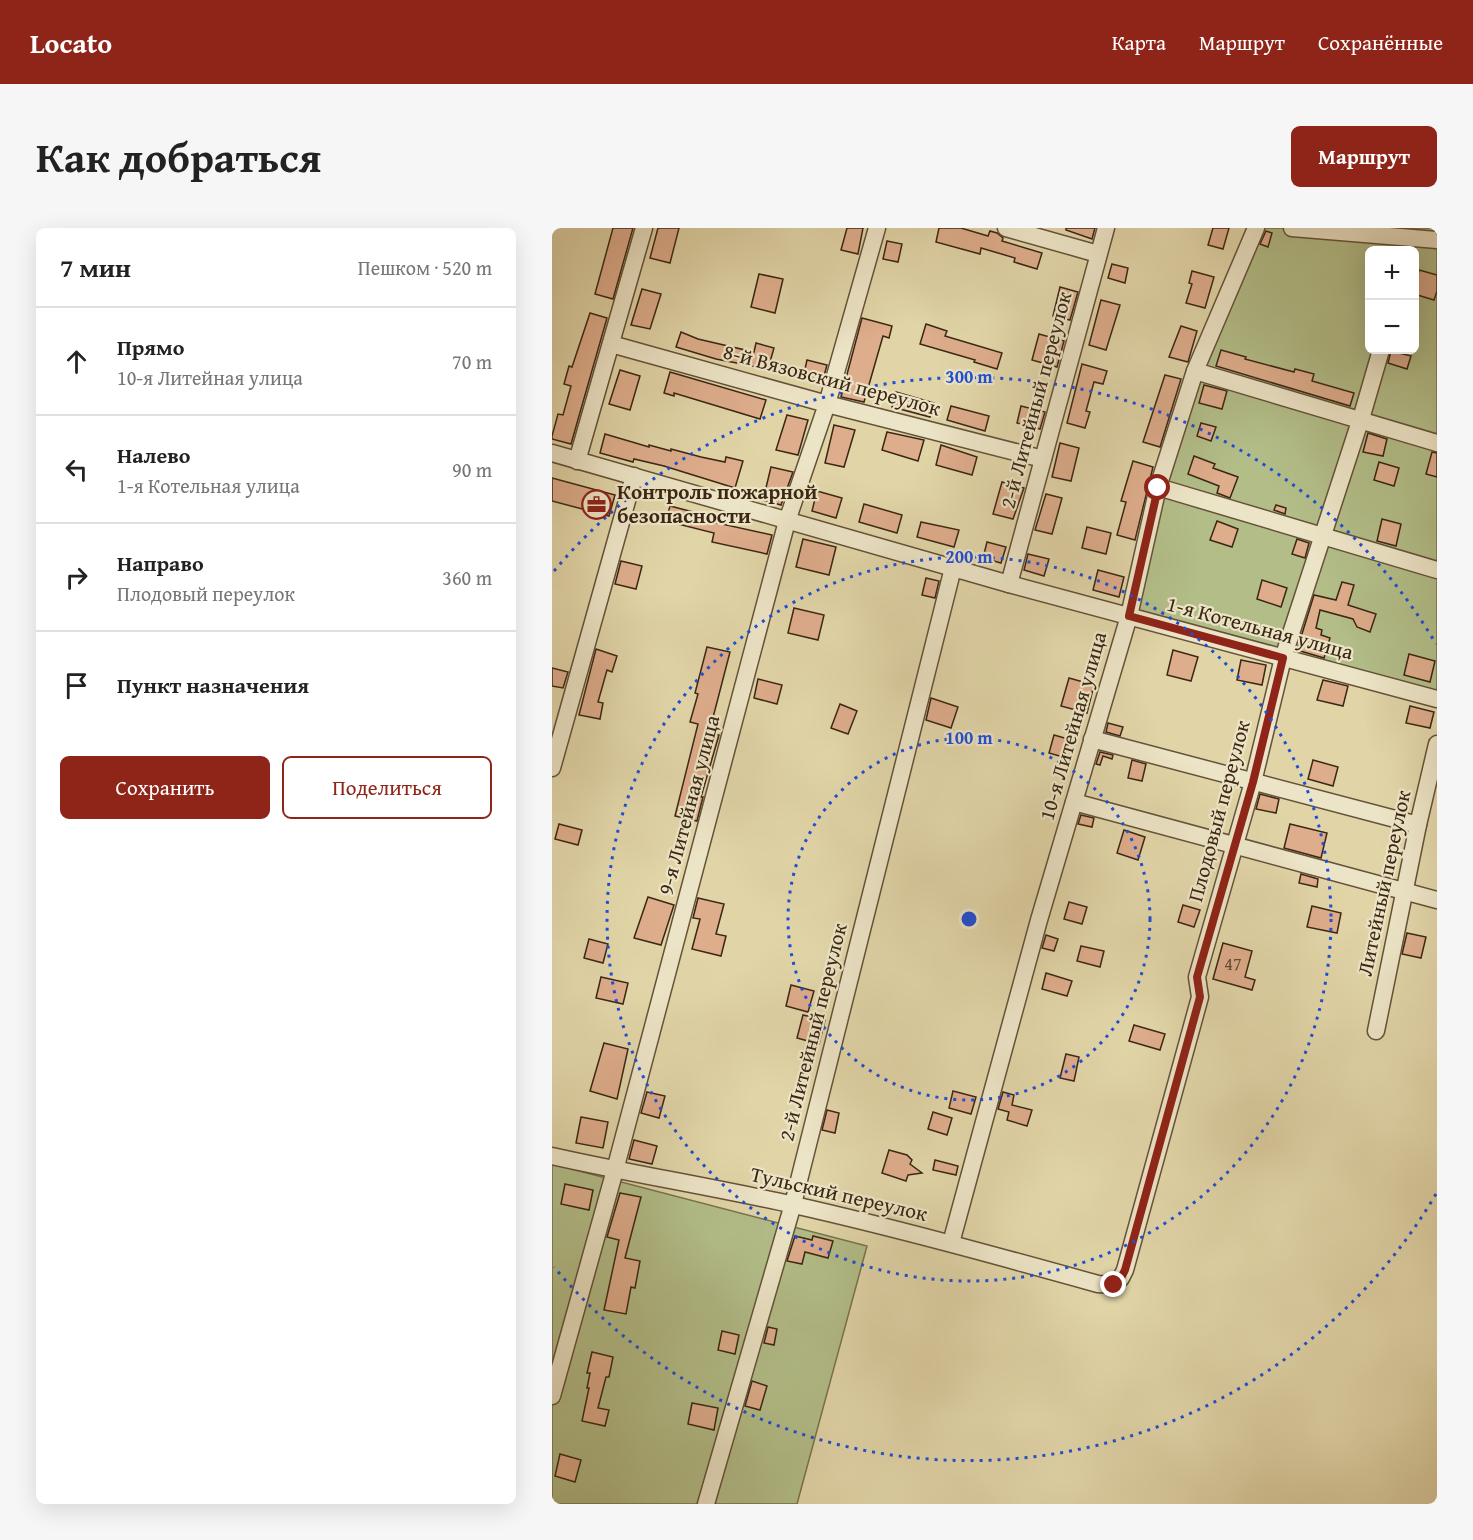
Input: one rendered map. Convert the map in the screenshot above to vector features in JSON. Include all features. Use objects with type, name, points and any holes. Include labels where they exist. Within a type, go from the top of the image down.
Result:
[{"type":"street","points":[[577,460],[644,228]]},
{"type":"street","name":"9-я Литейная улица","points":[[552,1396],[615,1170],[787,521],[827,404],[877,228]]},
{"type":"street","points":[[1006,228],[1098,254]]},
{"type":"street","name":"2-й Литейный переулок","points":[[1009,584],[1106,228]]},
{"type":"street","name":"10-я Литейная улица","points":[[951,1243],[1039,920],[1129,616],[1158,488],[1195,371],[1256,228]]},
{"type":"street","points":[[1292,228],[1437,240]]},
{"type":"street","name":"8-й Вязовский переулок","points":[[611,344],[827,404],[1043,459]]},
{"type":"street","name":"Плодовый переулок","points":[[1114,1285],[1125,1270],[1197,1009],[1200,997],[1197,977],[1253,782],[1283,658],[1380,354]]},
{"type":"street","points":[[1195,371],[1437,443]]},
{"type":"street","name":"1-я Котельная улица","points":[[552,453],[1009,584],[1437,699]]},
{"type":"street","points":[[552,768],[634,476]]},
{"type":"street","points":[[1158,488],[1437,570]]},
{"type":"street","name":"2-й Литейный переулок","points":[[706,1504],[793,1204],[953,568]]},
{"type":"street","points":[[1092,739],[1419,825]]},
{"type":"street","name":"Литейный переулок","points":[[1377,1031],[1437,744]]},
{"type":"street","points":[[1074,802],[1437,900]]},
{"type":"street","name":"Тульский переулок","points":[[552,1155],[615,1170],[793,1204],[951,1243],[1098,1284],[1114,1285]]},
{"type":"green space","points":[[1247,228],[1437,228],[1437,691],[1127,609]]},
{"type":"green space","points":[[552,1164],[867,1246],[797,1504],[552,1504]]},
{"type":"building","points":[[613,228],[633,228],[613,299],[595,294]]},
{"type":"building","points":[[658,228],[679,228],[670,263],[650,258]]},
{"type":"building","points":[[847,228],[863,228],[858,254],[841,250]]},
{"type":"building","points":[[939,228],[961,228],[988,236],[990,231],[997,233],[1003,238],[1002,241],[1042,253],[1037,269],[1014,262],[1015,258],[981,248],[980,254],[936,242]]},
{"type":"building","points":[[1066,228],[1095,228],[1092,239],[1066,230]]},
{"type":"building","points":[[1213,228],[1229,228],[1223,249],[1208,245]]},
{"type":"building","points":[[1266,231],[1272,233],[1268,247],[1260,244]]},
{"type":"building","points":[[887,241],[902,244],[898,262],[883,259]]},
{"type":"building","points":[[1112,264],[1128,268],[1125,283],[1108,278]]},
{"type":"building","points":[[1419,270],[1437,275],[1437,291],[1434,300],[1419,296]]},
{"type":"building","points":[[1192,271],[1214,277],[1205,308],[1186,303],[1192,284],[1189,283]]},
{"type":"building","points":[[759,274],[783,279],[775,313],[751,307]]},
{"type":"building","points":[[1060,287],[1078,292],[1070,320],[1053,316]]},
{"type":"building","points":[[642,289],[661,294],[650,329],[631,325]]},
{"type":"building","points":[[1101,300],[1120,305],[1106,350],[1089,345]]},
{"type":"building","points":[[590,313],[607,318],[571,444],[552,439],[552,436],[558,414],[563,415],[571,386],[564,384],[569,366],[572,367]]},
{"type":"building","points":[[862,318],[892,326],[889,338],[883,336],[864,402],[841,397]]},
{"type":"building","points":[[926,324],[947,331],[945,336],[1002,353],[997,369],[920,344]]},
{"type":"building","points":[[1181,326],[1197,331],[1188,362],[1169,357]]},
{"type":"building","points":[[681,332],[698,339],[754,352],[756,343],[774,348],[768,369],[716,359],[676,347]]},
{"type":"building","points":[[1039,334],[1064,341],[1057,367],[1032,360]]},
{"type":"building","points":[[1221,350],[1294,372],[1295,369],[1314,374],[1312,381],[1354,393],[1350,406],[1216,366]]},
{"type":"building","points":[[1390,354],[1411,356],[1407,369],[1388,363]]},
{"type":"building","points":[[807,360],[827,365],[822,383],[803,378]]},
{"type":"building","points":[[1082,364],[1107,371],[1103,384],[1094,382],[1086,411],[1090,412],[1085,428],[1067,423]]},
{"type":"building","points":[[620,370],[640,376],[630,410],[609,404]]},
{"type":"building","points":[[670,372],[766,400],[760,419],[674,393],[674,396],[664,393]]},
{"type":"building","points":[[1165,375],[1181,379],[1160,447],[1143,442]]},
{"type":"building","points":[[1204,385],[1227,391],[1222,409],[1199,403]]},
{"type":"building","points":[[896,392],[934,403],[930,417],[892,407]]},
{"type":"building","points":[[951,406],[989,416],[985,431],[947,420]]},
{"type":"building","points":[[1021,406],[1045,412],[1040,429],[1017,423]]},
{"type":"building","points":[[787,415],[808,420],[798,455],[776,450]]},
{"type":"building","points":[[1201,423],[1216,427],[1211,441],[1197,436]]},
{"type":"building","points":[[834,425],[855,430],[844,467],[825,463]]},
{"type":"building","points":[[887,432],[924,440],[918,461],[882,450]]},
{"type":"building","points":[[1368,433],[1387,439],[1383,456],[1363,452]]},
{"type":"building","points":[[605,434],[649,447],[649,445],[671,451],[671,449],[725,462],[726,457],[743,461],[735,488],[664,466],[634,459],[633,462],[600,453]]},
{"type":"building","points":[[1060,443],[1079,448],[1071,481],[1052,477]]},
{"type":"building","points":[[941,445],[977,457],[972,475],[936,465]]},
{"type":"building","points":[[1432,452],[1437,453],[1437,477],[1426,474]]},
{"type":"building","points":[[1194,456],[1215,464],[1213,468],[1238,477],[1230,498],[1217,493],[1219,486],[1188,474]]},
{"type":"building","points":[[1133,461],[1153,467],[1135,540],[1117,535],[1126,502],[1121,501]]},
{"type":"building","points":[[1379,462],[1399,468],[1394,486],[1374,480]]},
{"type":"building","points":[[771,467],[793,472],[781,505],[763,500]]},
{"type":"building","points":[[552,478],[615,495],[609,516],[552,501]]},
{"type":"building","points":[[1002,482],[1024,488],[1013,519],[993,514]]},
{"type":"building","points":[[817,491],[842,498],[836,518],[812,511]]},
{"type":"building","points":[[1046,494],[1062,498],[1052,534],[1035,530]]},
{"type":"building","points":[[864,504],[902,515],[897,533],[859,522]]},
{"type":"building","points":[[1276,505],[1286,508],[1285,514],[1274,510]]},
{"type":"building","points":[[670,506],[709,516],[708,521],[772,535],[767,554],[712,542],[714,533],[666,521]]},
{"type":"building","points":[[1382,519],[1401,524],[1396,546],[1377,541]]},
{"type":"building","points":[[1217,521],[1238,529],[1232,547],[1210,540]]},
{"type":"building","points":[[921,522],[959,530],[954,547],[917,537]]},
{"type":"building","points":[[1087,527],[1111,533],[1106,554],[1082,548]]},
{"type":"building","points":[[803,539],[836,547],[829,575],[796,567]]},
{"type":"building","points":[[1297,539],[1309,543],[1305,558],[1292,554]]},
{"type":"building","points":[[987,542],[1006,547],[1001,563],[983,558]]},
{"type":"building","points":[[1028,554],[1049,559],[1044,576],[1024,570]]},
{"type":"building","points":[[621,561],[642,566],[636,589],[615,584]]},
{"type":"building","points":[[1098,570],[1124,577],[1119,597],[1093,590]]},
{"type":"building","points":[[926,578],[939,581],[935,598],[922,595]]},
{"type":"building","points":[[1262,580],[1287,588],[1281,607],[1257,599]]},
{"type":"building","points":[[1342,582],[1354,585],[1348,605],[1376,614],[1370,632],[1357,627],[1353,619],[1320,610],[1316,628],[1322,630],[1321,635],[1330,638],[1324,658],[1297,650],[1314,595],[1336,600]]},
{"type":"building","points":[[794,608],[824,615],[818,640],[788,633]]},
{"type":"building","points":[[707,647],[730,652],[709,733],[719,735],[701,797],[703,797],[697,821],[675,816],[698,724],[690,722]]},
{"type":"building","points":[[596,649],[617,656],[612,672],[607,670],[598,702],[603,703],[600,719],[579,715]]},
{"type":"building","points":[[1173,650],[1198,657],[1191,681],[1167,675]]},
{"type":"building","points":[[1409,654],[1435,661],[1430,682],[1404,675]]},
{"type":"building","points":[[1241,660],[1266,665],[1262,685],[1237,680]]},
{"type":"building","points":[[552,668],[568,672],[563,688],[552,686]]},
{"type":"building","points":[[1069,678],[1094,685],[1087,713],[1061,706]]},
{"type":"building","points":[[758,679],[782,685],[777,704],[754,698]]},
{"type":"building","points":[[1323,680],[1348,686],[1343,706],[1317,700]]},
{"type":"building","points":[[931,698],[958,707],[951,728],[926,720]]},
{"type":"building","points":[[840,704],[857,711],[848,734],[831,728]]},
{"type":"building","points":[[1410,706],[1434,712],[1430,728],[1406,723]]},
{"type":"building","points":[[1108,723],[1123,727],[1120,736],[1106,732]]},
{"type":"building","points":[[1054,735],[1075,741],[1070,759],[1049,753]]},
{"type":"building","points":[[1100,752],[1113,755],[1112,759],[1103,756],[1100,765],[1096,764]]},
{"type":"building","points":[[1132,760],[1146,764],[1142,781],[1128,778]]},
{"type":"building","points":[[1313,760],[1338,767],[1333,786],[1308,779]]},
{"type":"building","points":[[1260,794],[1279,799],[1276,813],[1256,809]]},
{"type":"building","points":[[1081,815],[1094,818],[1092,827],[1078,824]]},
{"type":"building","points":[[559,824],[582,830],[578,845],[555,839]]},
{"type":"building","points":[[1290,824],[1327,833],[1321,858],[1284,848]]},
{"type":"building","points":[[1124,830],[1145,837],[1138,860],[1117,853]]},
{"type":"building","points":[[1301,874],[1318,879],[1317,887],[1299,883]]},
{"type":"building","points":[[648,897],[674,905],[661,945],[634,938]]},
{"type":"building","points":[[698,898],[724,904],[716,934],[726,936],[721,956],[692,949],[700,919],[693,918]]},
{"type":"building","points":[[1069,902],[1087,907],[1082,924],[1064,919]]},
{"type":"building","points":[[1183,905],[1200,910],[1194,927],[1178,922]]},
{"type":"building","points":[[1312,906],[1341,913],[1337,933],[1307,927]]},
{"type":"building","points":[[1407,933],[1426,937],[1421,958],[1402,954]]},
{"type":"building","points":[[1046,935],[1058,939],[1054,951],[1042,948]]},
{"type":"building","points":[[589,939],[608,944],[603,963],[584,958]]},
{"type":"building","points":[[1223,943],[1252,951],[1245,977],[1255,980],[1252,990],[1213,979]]},
{"type":"building","points":[[1081,946],[1104,951],[1100,967],[1077,961]]},
{"type":"building","points":[[1046,973],[1072,981],[1067,996],[1042,989]]},
{"type":"building","points":[[601,977],[628,983],[623,1004],[596,998]]},
{"type":"building","points":[[791,985],[814,991],[808,1012],[786,1006]]},
{"type":"building","points":[[803,1015],[825,1020],[819,1044],[797,1038]]},
{"type":"building","points":[[1134,1025],[1165,1034],[1160,1050],[1129,1041]]},
{"type":"building","points":[[604,1043],[628,1049],[617,1099],[590,1091]]},
{"type":"building","points":[[1066,1054],[1079,1057],[1074,1081],[1060,1078]]},
{"type":"building","points":[[953,1091],[976,1097],[971,1114],[949,1108]]},
{"type":"building","points":[[647,1092],[665,1096],[659,1118],[641,1113]]},
{"type":"building","points":[[1003,1092],[1014,1095],[1012,1105],[1032,1110],[1027,1126],[1007,1120],[1009,1112],[998,1109]]},
{"type":"building","points":[[827,1110],[839,1113],[835,1133],[822,1130]]},
{"type":"building","points":[[933,1112],[952,1118],[947,1135],[928,1129]]},
{"type":"building","points":[[581,1117],[608,1122],[603,1148],[576,1143]]},
{"type":"building","points":[[634,1140],[657,1146],[652,1164],[629,1159]]},
{"type":"building","points":[[889,1150],[907,1155],[912,1160],[910,1164],[922,1173],[908,1175],[906,1181],[882,1173]]},
{"type":"building","points":[[935,1160],[958,1166],[956,1175],[933,1170]]},
{"type":"building","points":[[565,1184],[593,1190],[589,1210],[561,1204]]},
{"type":"building","points":[[620,1193],[641,1197],[625,1258],[640,1261],[635,1288],[631,1287],[626,1314],[604,1310],[619,1240],[607,1237]]},
{"type":"building","points":[[795,1236],[812,1240],[813,1236],[833,1241],[828,1258],[805,1252],[802,1264],[787,1261]]},
{"type":"building","points":[[768,1327],[777,1329],[774,1345],[764,1343]]},
{"type":"building","points":[[722,1331],[739,1335],[735,1354],[718,1350]]},
{"type":"building","points":[[592,1352],[613,1357],[609,1377],[606,1377],[598,1408],[609,1410],[605,1426],[582,1421],[589,1388],[587,1388],[590,1373],[587,1373]]},
{"type":"building","points":[[752,1381],[767,1386],[760,1410],[745,1406]]},
{"type":"building","points":[[692,1403],[718,1408],[714,1430],[688,1424]]},
{"type":"building","points":[[560,1454],[581,1460],[575,1482],[555,1476]]},
{"type":"place","name":"Контроль пожарной безопасности","points":[[596,504]]},
{"type":"route","points":[[1114,1285],[1125,1270],[1200,997],[1197,977],[1253,782],[1283,658],[1129,616],[1158,488]]}]
